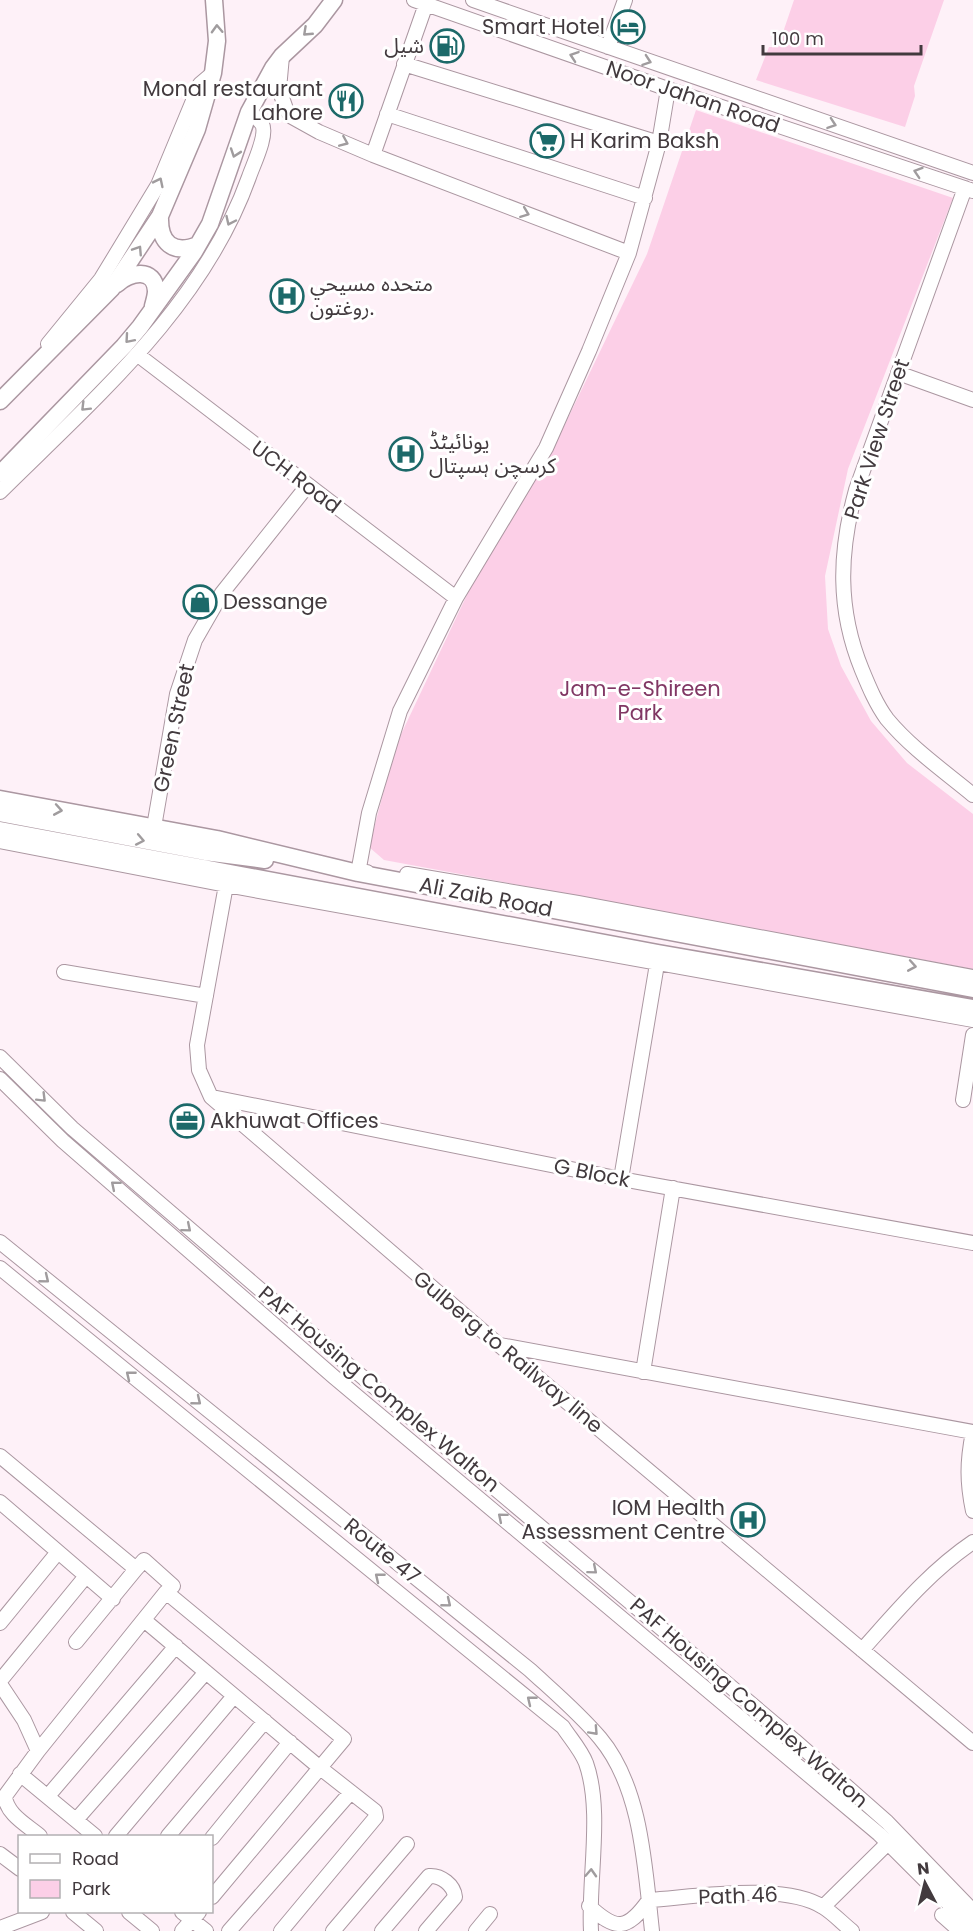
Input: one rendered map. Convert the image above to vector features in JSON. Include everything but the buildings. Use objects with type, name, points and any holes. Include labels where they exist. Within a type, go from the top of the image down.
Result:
[{"type":"main road","points":[[112,288],[160,216],[196,129],[215,65],[217,21],[213,0]]},
{"type":"main road","points":[[0,474],[123,346],[153,309],[198,245],[218,204],[249,112],[279,59],[315,25],[334,0]]},
{"type":"main road","points":[[160,216],[159,229],[171,246],[185,250],[198,245]]},
{"type":"main road","points":[[0,401],[126,276],[134,273],[142,274],[154,284],[156,292],[153,309]]},
{"type":"main road","name":"Ali Zaib Road","points":[[0,799],[217,839],[358,873],[973,989]]},
{"type":"main road","points":[[0,813],[205,852],[358,873]]},
{"type":"main road","name":"Ali Zaib Road","points":[[0,830],[612,944],[973,1008]]},
{"type":"street","name":"Noor Jahan Road","points":[[473,0],[973,173]]},
{"type":"street","points":[[608,47],[625,0]]},
{"type":"street","points":[[373,154],[404,64],[420,2]]},
{"type":"street","name":"Noor Jahan Road","points":[[420,2],[668,89],[969,190]]},
{"type":"street","points":[[279,59],[279,89],[286,109],[292,117],[320,132],[373,154],[629,253]]},
{"type":"street","points":[[404,64],[659,143]]},
{"type":"street","points":[[33,369],[53,337],[101,279],[158,185],[200,84],[215,65]]},
{"type":"street","points":[[668,89],[659,143],[629,253],[546,448],[456,598],[400,711],[369,813],[358,873],[389,871],[401,873],[578,903],[973,977]]},
{"type":"street","points":[[0,492],[138,355],[187,294],[222,238],[243,194],[261,143],[263,129],[261,123],[249,112]]},
{"type":"street","points":[[387,114],[645,198]]},
{"type":"street","name":"Park View Street","points":[[969,190],[856,489],[848,519],[845,545],[843,605],[859,662],[875,701],[887,719],[910,743],[972,793]]},
{"type":"street","name":"UCH Road","points":[[138,355],[456,598]]},
{"type":"street","points":[[898,373],[973,400]]},
{"type":"street","name":"Green Street","points":[[154,827],[177,694],[195,640],[222,593],[308,485]]},
{"type":"street","points":[[0,841],[226,885],[973,1020]]},
{"type":"street","name":"Gulberg to Railway line","points":[[226,885],[197,1045],[199,1070],[212,1096],[499,1345],[973,1743]]},
{"type":"street","points":[[621,1179],[657,964]]},
{"type":"street","points":[[64,972],[206,996]]},
{"type":"street","points":[[963,1100],[973,1035]]},
{"type":"street","name":"PAF Housing Complex Walton","points":[[0,1057],[81,1136],[794,1740],[898,1834],[973,1911]]},
{"type":"street","name":"PAF Housing Complex Walton","points":[[0,1080],[63,1141],[334,1377],[887,1843],[969,1928]]},
{"type":"street","name":"G Block","points":[[212,1096],[621,1179],[973,1243]]},
{"type":"street","points":[[643,1372],[673,1188]]},
{"type":"street","name":"Route 47","points":[[0,1242],[530,1670],[578,1714],[601,1739],[617,1766],[635,1810],[645,1859],[652,1931]]},
{"type":"street","name":"Route 47","points":[[0,1268],[563,1727],[585,1762],[594,1811],[589,1906],[591,1931]]},
{"type":"street","points":[[499,1345],[973,1432],[967,1462],[968,1489],[973,1511]]},
{"type":"street","points":[[0,1456],[136,1569]]},
{"type":"street","points":[[0,1502],[112,1599]]},
{"type":"street","points":[[862,1650],[913,1594],[951,1557],[973,1542]]},
{"type":"street","points":[[0,1623],[58,1552]]},
{"type":"street","points":[[39,1835],[10,1811],[5,1796],[38,1751],[173,1586],[144,1560],[76,1642]]},
{"type":"street","points":[[38,1751],[24,1720],[0,1682],[86,1576]]},
{"type":"street","points":[[166,1592],[344,1738],[213,1896]]},
{"type":"street","points":[[144,1620],[375,1811],[376,1817],[281,1931]]},
{"type":"street","points":[[48,1796],[176,1646]]},
{"type":"street","points":[[76,1820],[206,1672]]},
{"type":"street","points":[[117,1835],[234,1696]]},
{"type":"street","points":[[169,1835],[265,1721]]},
{"type":"street","points":[[213,1837],[290,1742]]},
{"type":"street","points":[[20,1774],[94,1835]]},
{"type":"street","points":[[229,1931],[351,1792]]},
{"type":"street","points":[[823,1907],[898,1834]]},
{"type":"street","points":[[333,1931],[407,1844]]},
{"type":"street","points":[[0,1854],[18,1868]]},
{"type":"street","points":[[382,1931],[429,1876],[434,1875],[446,1882],[455,1892],[455,1897],[426,1931]]},
{"type":"street","name":"Path 46","points":[[649,1900],[782,1893],[804,1898],[823,1907],[852,1931]]},
{"type":"street","points":[[589,1906],[608,1924],[620,1927],[639,1916],[649,1900]]},
{"type":"street","points":[[0,1928],[37,1913]]},
{"type":"street","points":[[75,1913],[96,1931]]},
{"type":"street","points":[[131,1913],[152,1931]]},
{"type":"street","points":[[182,1931],[191,1914],[206,1931]]},
{"type":"street","points":[[476,1931],[490,1914]]},
{"type":"street","points":[[942,1915],[969,1928]]},
{"type":"green space","points":[[794,0],[944,0],[914,86],[915,96],[905,127],[756,80],[769,47],[778,47]]},
{"type":"green space","name":"Jam-e-Shireen Park","points":[[696,110],[953,198],[848,469],[825,576],[828,629],[841,666],[871,721],[907,763],[973,814],[973,969],[384,860],[369,847],[396,745],[474,580],[553,449],[647,254]]},
{"type":"place","name":"Smart Hotel","points":[[628,27]]},
{"type":"place","name":"شیل","points":[[447,46]]},
{"type":"place","name":"Monal restaurant Lahore","points":[[346,101]]},
{"type":"place","name":"H Karim Baksh","points":[[547,141]]},
{"type":"place","name":"متحده مسیحي روغتون.","points":[[287,296]]},
{"type":"place","name":"یونائیٹڈ کرسچن ہسپتال","points":[[406,454]]},
{"type":"place","name":"Dessange","points":[[200,602]]},
{"type":"place","name":"Akhuwat Offices","points":[[187,1121]]},
{"type":"place","name":"IOM Health Assessment Centre","points":[[748,1520]]}]
